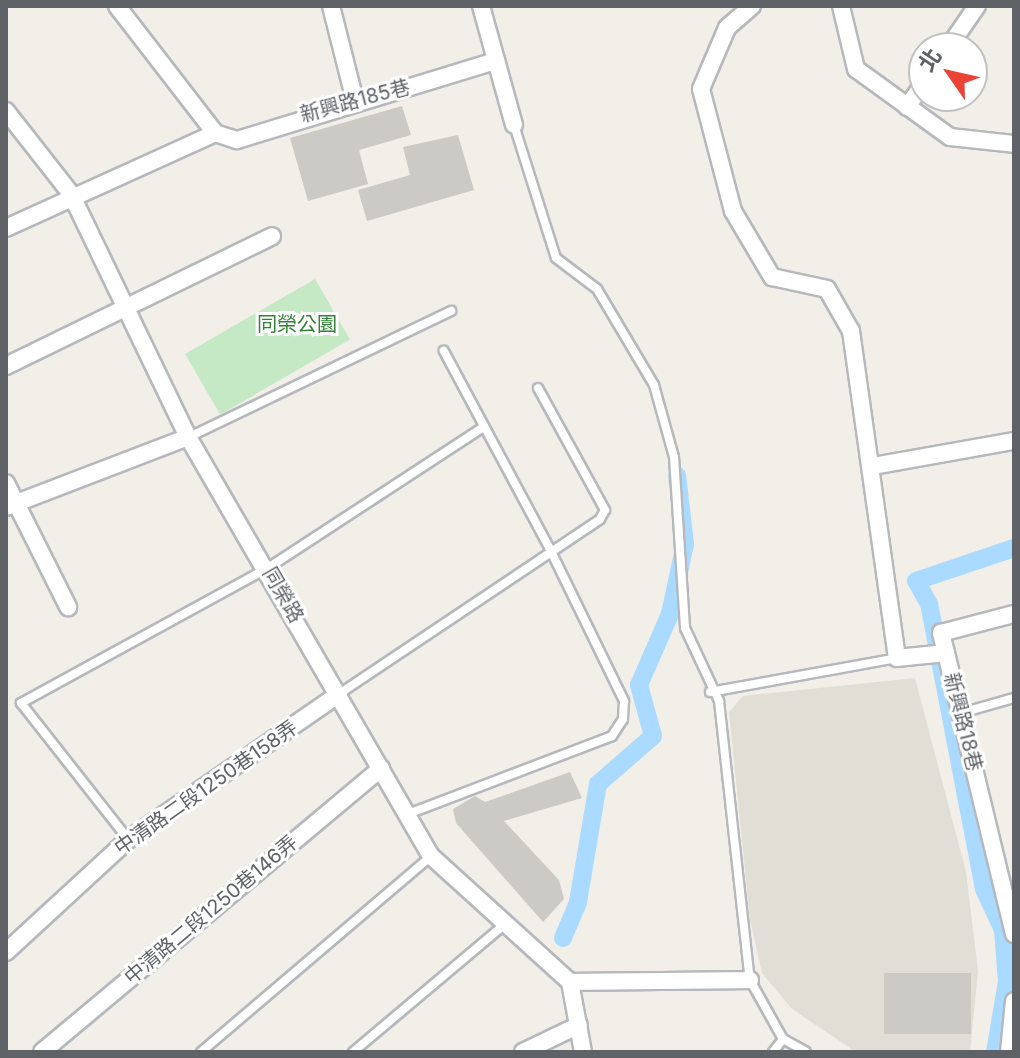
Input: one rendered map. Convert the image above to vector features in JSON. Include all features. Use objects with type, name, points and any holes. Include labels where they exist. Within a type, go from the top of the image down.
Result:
[{"type":"street","points":[[6,228],[71,194],[215,133],[117,6]]},
{"type":"street","points":[[331,6],[355,101]]},
{"type":"street","points":[[481,6],[514,125]]},
{"type":"street","points":[[752,6],[727,28],[701,89],[733,211],[772,277],[827,289],[851,331],[873,466],[897,658]]},
{"type":"street","points":[[841,6],[856,69],[950,137],[1014,144]]},
{"type":"street","points":[[959,32],[977,6]]},
{"type":"street","name":"新興路185巷","points":[[215,133],[237,140],[355,101],[496,61]]},
{"type":"street","name":"同榮路","points":[[6,111],[71,194],[130,307],[188,437],[268,568],[431,856],[570,982]]},
{"type":"street","points":[[6,366],[272,236]]},
{"type":"street","points":[[11,504],[188,437]]},
{"type":"street","points":[[873,466],[1014,441]]},
{"type":"street","points":[[6,483],[11,504],[68,607]]},
{"type":"street","points":[[946,653],[941,633],[1014,614]]},
{"type":"street","name":"新興路18巷","points":[[897,658],[946,653],[1014,934]]},
{"type":"street","name":"中清路二段1250巷158弄","points":[[6,952],[129,839],[339,694]]},
{"type":"street","name":"中清路二段1250巷146弄","points":[[42,1052],[381,769]]},
{"type":"street","points":[[583,1052],[570,982],[750,980]]},
{"type":"street","points":[[1009,1052],[1014,1001]]},
{"type":"street","points":[[523,1052],[579,1025]]},
{"type":"lane","points":[[514,125],[556,258],[597,289],[654,385],[674,457],[685,628],[710,692],[719,701],[750,980],[783,1039],[806,1052]]},
{"type":"lane","points":[[188,437],[451,311]]},
{"type":"lane","points":[[408,814],[612,736],[623,719],[624,701],[550,549],[482,428],[444,351]]},
{"type":"lane","points":[[339,694],[605,510],[538,388]]},
{"type":"lane","points":[[129,839],[21,703],[268,568],[482,428]]},
{"type":"lane","points":[[710,692],[897,658]]},
{"type":"lane","points":[[961,713],[1014,698]]},
{"type":"lane","points":[[201,1052],[431,856]]},
{"type":"lane","points":[[353,1052],[505,924]]},
{"type":"lane","points":[[773,1052],[783,1039]]},
{"type":"shaded area","points":[[915,678],[966,872],[978,971],[970,1052],[856,1052],[792,1009],[762,973],[750,919],[729,712],[743,696]]},
{"type":"green space","name":"同榮公園","points":[[315,279],[350,340],[220,415],[185,354]]},
{"type":"building","points":[[402,106],[411,135],[359,150],[368,184],[308,201],[290,138]]},
{"type":"building","points":[[458,135],[474,190],[367,221],[358,190],[410,175],[403,147]]},
{"type":"building","points":[[570,772],[582,798],[504,821],[559,880],[564,899],[543,922],[456,823],[453,809],[475,796],[485,802]]},
{"type":"building","points":[[884,973],[971,973],[971,1034],[884,1034]]},
{"type":"waterway","points":[[563,938],[578,902],[598,784],[653,736],[639,685],[670,614],[685,544],[677,475]]},
{"type":"waterway","points":[[995,1052],[1007,982],[1003,930],[984,889],[929,604],[916,581],[1014,548]]}]
